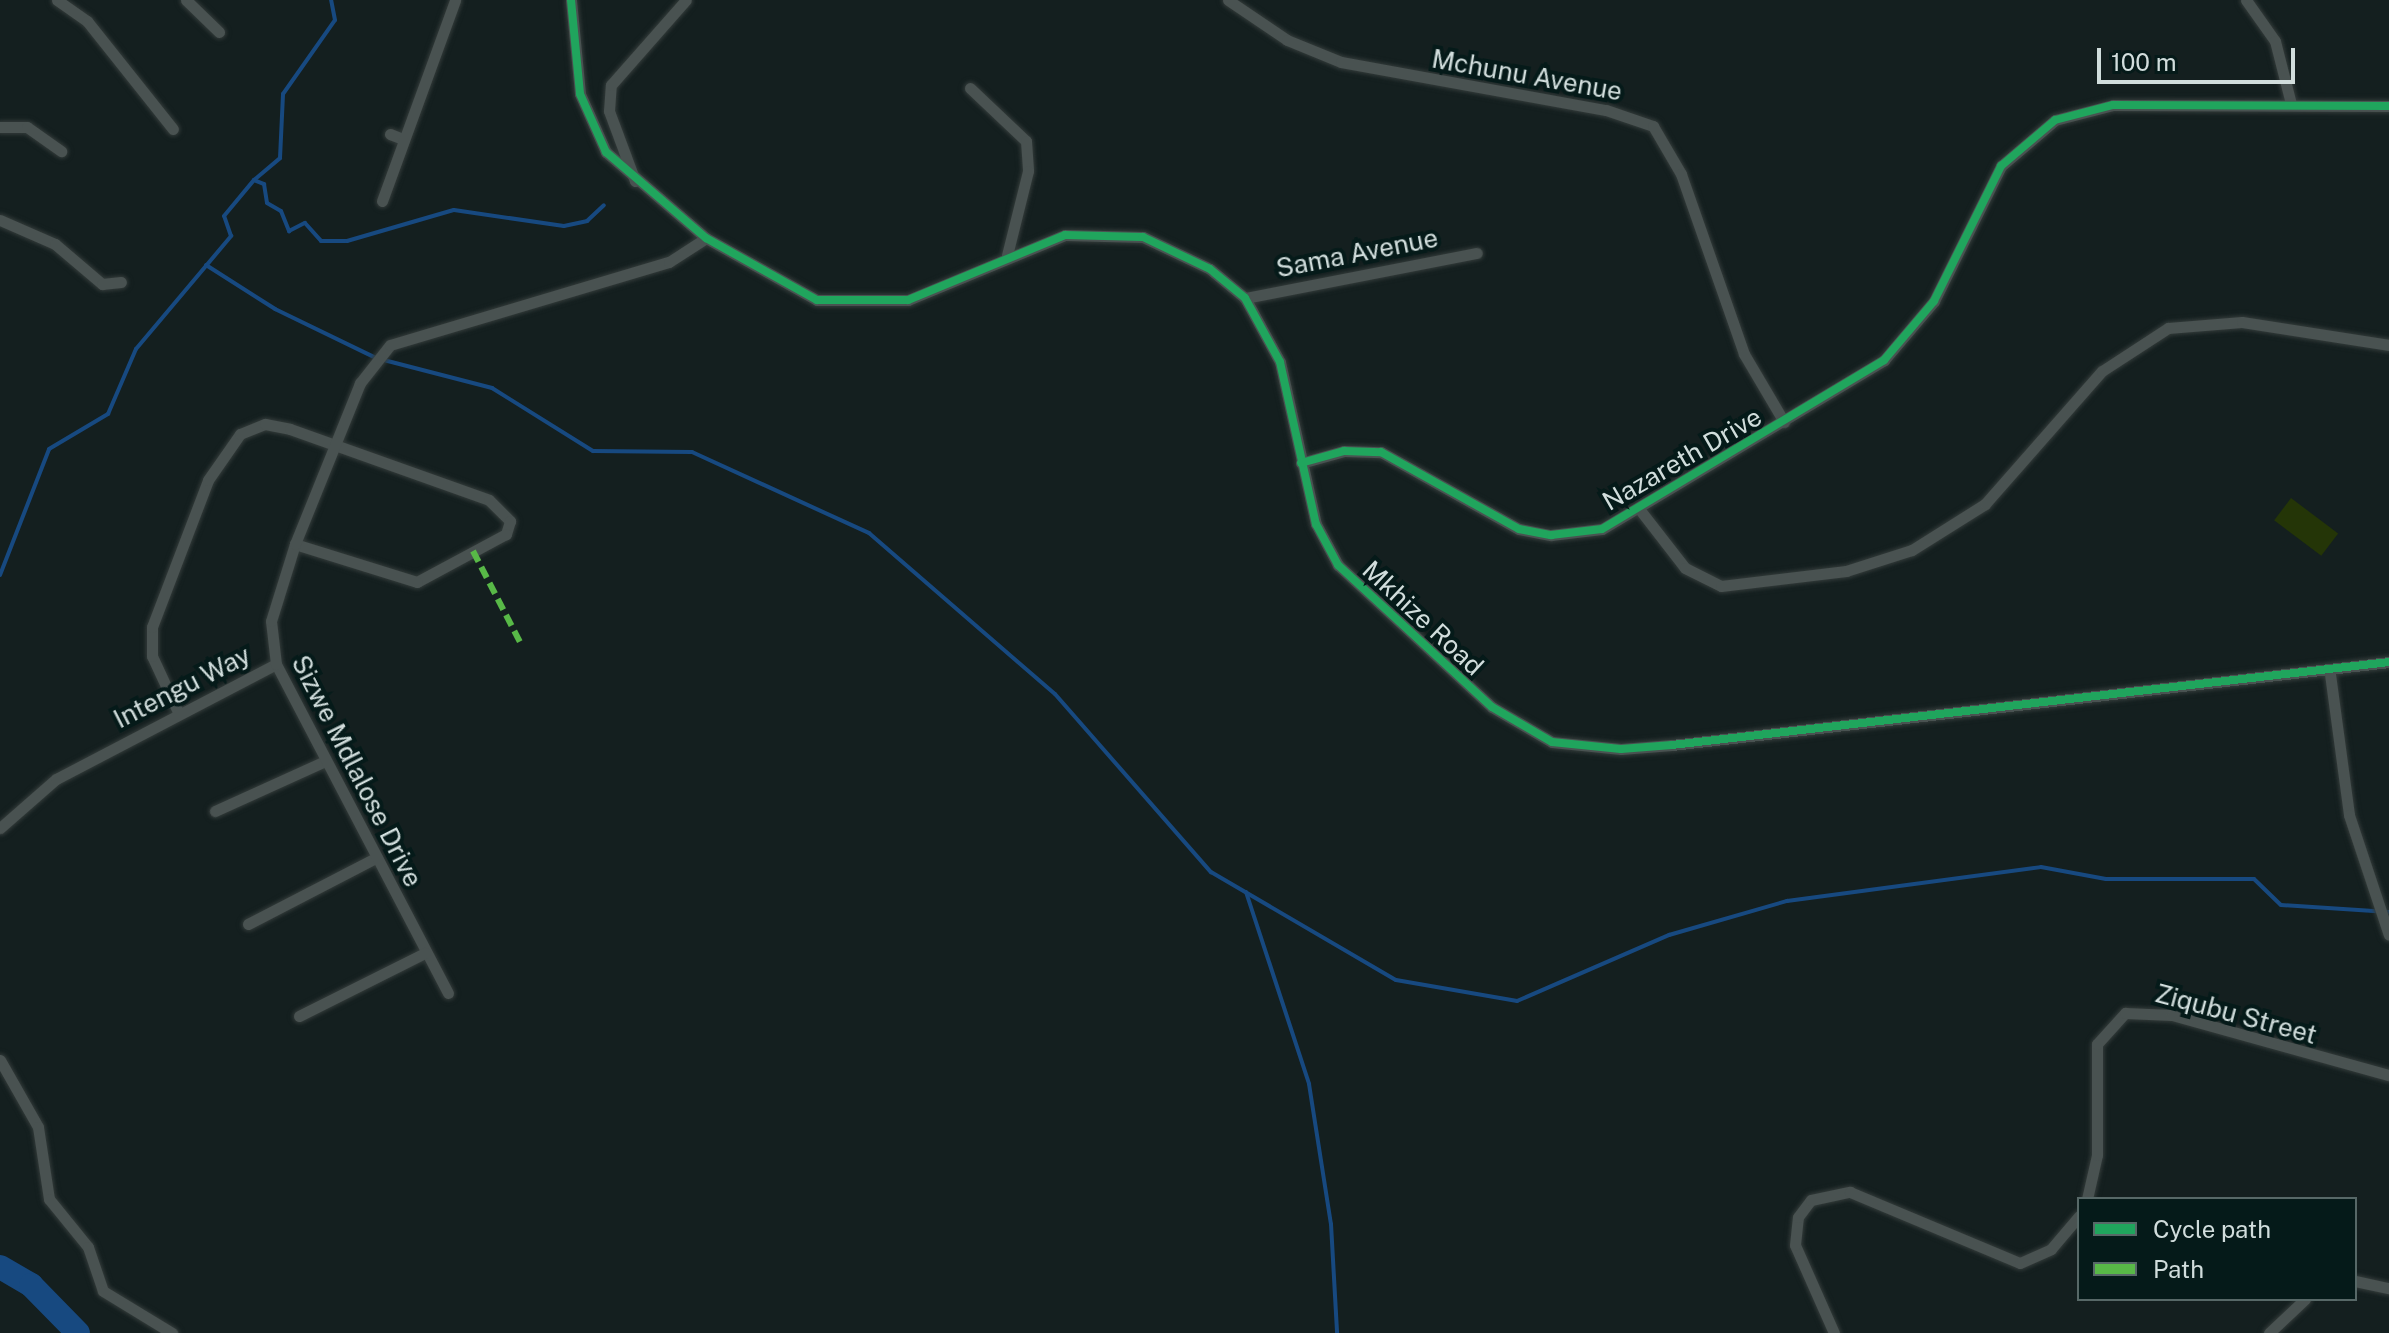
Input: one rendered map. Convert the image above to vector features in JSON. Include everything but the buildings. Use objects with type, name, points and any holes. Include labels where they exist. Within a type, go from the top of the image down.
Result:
[{"type":"street","points":[[57,0],[87,21],[173,129]]},
{"type":"street","points":[[186,0],[219,32]]},
{"type":"street","points":[[382,201],[455,0]]},
{"type":"street","name":"Mkhize Road","points":[[571,0],[587,121],[636,184],[706,238],[775,282],[841,305],[908,300],[1007,255],[1065,235],[1143,237],[1210,269],[1245,298],[1280,362],[1301,463],[1323,540],[1363,594],[1492,707],[1552,742],[1621,749],[2330,674],[2389,662]]},
{"type":"street","points":[[636,184],[609,111],[611,85],[686,0]]},
{"type":"street","name":"Mchunu Avenue","points":[[1228,0],[1287,40],[1341,62],[1606,110],[1653,126],[1681,174],[1744,354],[1784,422]]},
{"type":"street","points":[[2246,0],[2275,41],[2291,104]]},
{"type":"street","points":[[970,88],[1026,141],[1028,171],[1007,255]]},
{"type":"street","name":"Nazareth Drive","points":[[1301,463],[1344,451],[1381,452],[1498,521],[1551,535],[1602,529],[1640,510],[1784,422],[1904,341],[1934,301],[1991,180],[2047,124],[2113,105],[2389,106]]},
{"type":"street","points":[[0,127],[27,127],[61,151]]},
{"type":"street","points":[[390,134],[403,139]]},
{"type":"street","points":[[0,220],[55,244],[102,284],[121,282]]},
{"type":"street","name":"Sizwe Mdlalose Drive","points":[[448,993],[276,664],[271,621],[295,544],[333,444],[370,364],[390,345],[669,262],[706,238]]},
{"type":"street","name":"Sama Avenue","points":[[1245,298],[1477,253]]},
{"type":"street","points":[[1640,510],[1685,568],[1712,584],[1846,571],[1912,550],[1985,504],[2102,371],[2168,328],[2242,322],[2389,345]]},
{"type":"street","points":[[178,712],[150,641],[217,461],[240,434],[265,424],[333,444],[489,500],[510,527],[417,582],[295,544]]},
{"type":"street","name":"Intengu Way","points":[[0,828],[47,785],[108,748],[276,664]]},
{"type":"street","points":[[2330,674],[2349,815],[2389,935]]},
{"type":"street","points":[[215,811],[325,761]]},
{"type":"street","points":[[248,924],[377,857]]},
{"type":"street","points":[[299,1016],[425,953]]},
{"type":"street","name":"Ziqubu Street","points":[[2087,1197],[2097,1155],[2097,1044],[2125,1013],[2172,1015],[2389,1075]]},
{"type":"street","points":[[0,1060],[38,1127],[49,1199],[88,1247],[103,1291],[172,1333]]},
{"type":"street","points":[[1834,1333],[1795,1245],[1798,1217],[1811,1200],[1850,1192],[2020,1263],[2044,1256],[2077,1218]]},
{"type":"street","points":[[2357,1281],[2389,1288]]},
{"type":"street","points":[[2269,1333],[2303,1301]]},
{"type":"green space","points":[[2291,498],[2338,534],[2321,556],[2274,520]]},
{"type":"waterway","points":[[254,180],[280,158],[283,94],[335,20],[331,0]]},
{"type":"waterway","points":[[0,575],[49,449],[108,414],[136,349],[231,236],[224,216],[254,180],[264,184],[267,203],[281,211],[289,231],[305,223],[321,241],[347,241],[454,210],[564,226],[587,221],[604,205]]},
{"type":"waterway","points":[[206,265],[275,309],[376,358],[492,388],[593,451],[692,452],[869,533],[1055,694],[1211,872],[1396,980],[1517,1001],[1669,935],[1787,901],[2041,867],[2106,879],[2254,879],[2281,905],[2389,912]]},
{"type":"waterway","points":[[1246,892],[1309,1084],[1331,1224],[1337,1333]]},
{"type":"waterway","points":[[0,1267],[31,1285],[78,1333]]},
{"type":"marked path","points":[[473,551],[520,642]]},
{"type":"cycle path","points":[[571,0],[580,94],[606,152],[706,238],[817,300],[908,300],[1065,235],[1143,237],[1210,269],[1245,298],[1280,362],[1316,524],[1338,565],[1492,707],[1552,742],[1621,749],[1672,745],[2389,662]]},
{"type":"cycle path","points":[[1301,463],[1344,451],[1381,452],[1519,529],[1551,535],[1602,529],[1884,360],[1934,301],[2001,166],[2055,120],[2113,105],[2389,106]]}]
